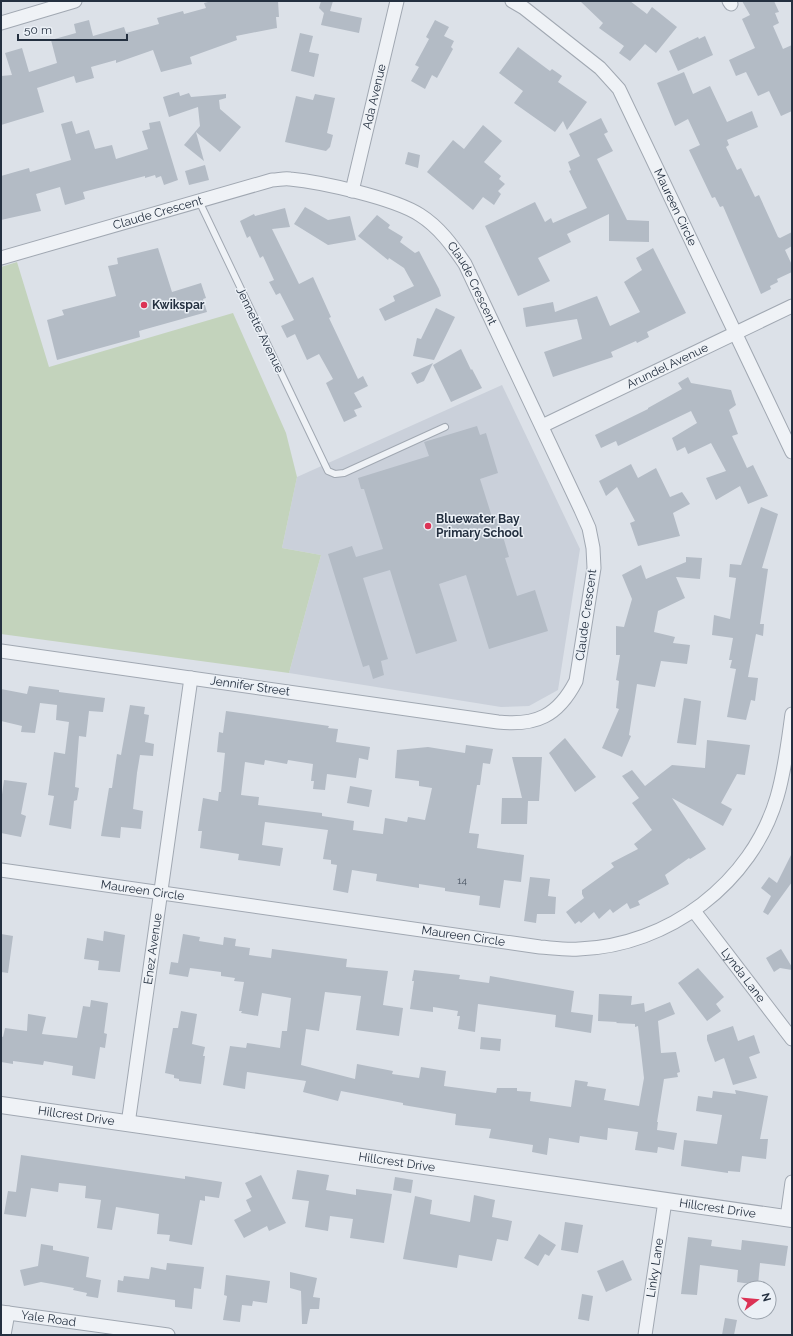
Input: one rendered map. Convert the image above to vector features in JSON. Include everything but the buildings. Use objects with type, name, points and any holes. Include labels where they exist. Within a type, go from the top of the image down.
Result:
[{"type":"street","points":[[1,23],[75,1]]},
{"type":"street","name":"Ada Avenue","points":[[352,191],[397,1]]},
{"type":"street","name":"Maureen Circle","points":[[512,1],[524,8],[600,68],[620,89],[792,452]]},
{"type":"street","name":"Claude Crescent","points":[[1,258],[255,184],[288,179],[307,181],[352,191],[402,205],[425,218],[449,241],[465,264],[589,528],[593,548],[594,568],[579,668],[576,681],[568,696],[556,709],[543,718],[532,722],[516,724],[498,722]]},
{"type":"street","name":"Arundel Avenue","points":[[542,426],[792,306]]},
{"type":"street","name":"Jennifer Street","points":[[1,651],[498,722]]},
{"type":"street","name":"Enez Avenue","points":[[128,1124],[192,678]]},
{"type":"street","name":"Maureen Circle","points":[[1,870],[443,934],[559,949],[596,948],[636,939],[669,926],[694,911],[730,879],[754,847],[777,798],[792,714]]},
{"type":"street","name":"Lynda Lane","points":[[694,911],[792,1039]]},
{"type":"street","name":"Hillcrest Drive","points":[[1,1105],[790,1218]]},
{"type":"street","points":[[790,1218],[792,1182]]},
{"type":"street","name":"Linky Lane","points":[[645,1335],[664,1201]]},
{"type":"street","points":[[4,1312],[4,1335]]},
{"type":"street","name":"Yale Road","points":[[4,1312],[168,1335]]},
{"type":"lane","name":"Jennette Avenue","points":[[199,201],[328,471],[331,473],[340,474],[445,427]]},
{"type":"shaded area","name":"Bluewater Bay Primary School","points":[[502,385],[580,549],[558,690],[529,706],[501,707],[289,673],[321,555],[282,548],[297,477]]},
{"type":"green space","points":[[17,262],[49,367],[233,313],[286,433],[297,477],[282,548],[321,555],[289,673],[1,634],[1,267]]},
{"type":"place","name":"Kwikspar","points":[[144,305]]},
{"type":"place","name":"Bluewater Bay Primary School","points":[[428,526]]}]
